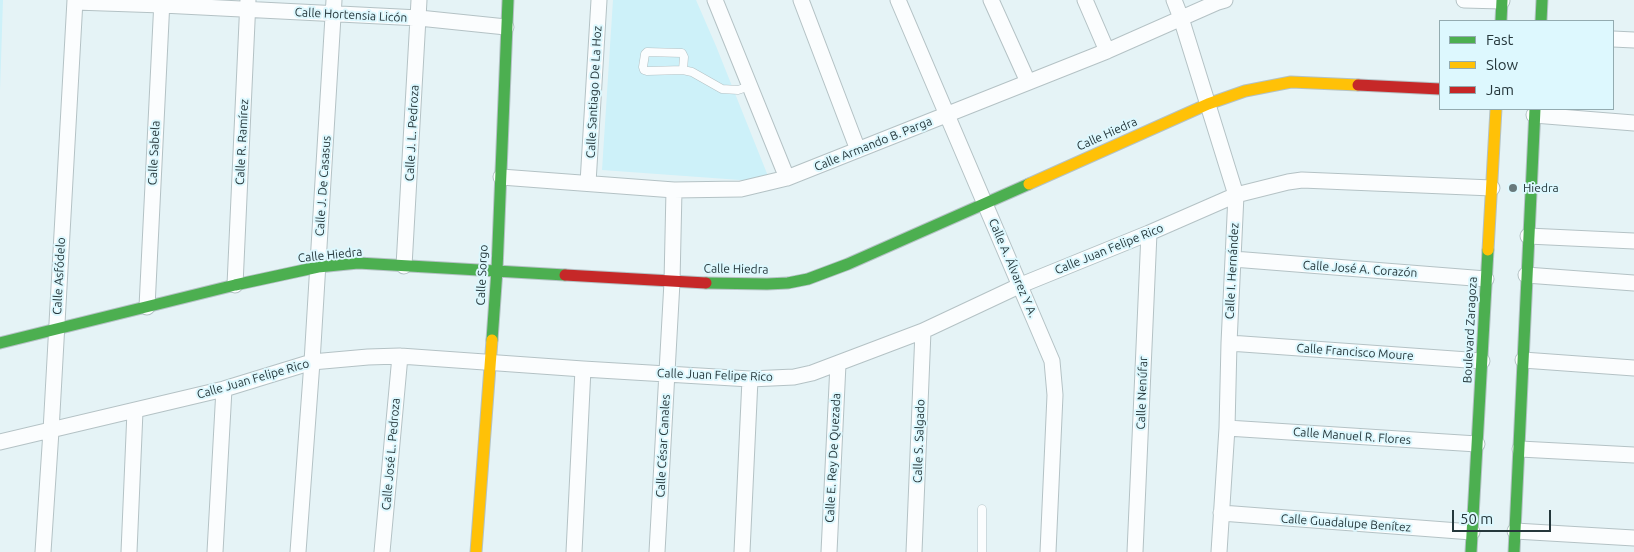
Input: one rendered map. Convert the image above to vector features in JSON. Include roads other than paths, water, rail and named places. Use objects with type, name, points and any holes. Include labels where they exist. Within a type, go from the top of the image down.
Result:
[{"type":"street","name":"Calle J. L. Pedroza","points":[[404,266],[419,0]]},
{"type":"street","name":"Calle Sorgo","points":[[476,552],[497,270],[508,0]]},
{"type":"street","name":"Calle Santiago De La Hoz","points":[[588,183],[599,0]]},
{"type":"street","points":[[714,0],[787,178]]},
{"type":"street","points":[[801,0],[858,150]]},
{"type":"street","name":"Calle A. Álvarez Y A.","points":[[898,0],[1052,361],[1055,380],[1048,552]]},
{"type":"street","points":[[990,0],[1028,82]]},
{"type":"street","points":[[1085,0],[1107,51]]},
{"type":"street","name":"Calle I. Hernández","points":[[1174,0],[1236,195],[1227,428],[1218,552]]},
{"type":"street","name":"Calle Armando B. Parga","points":[[501,177],[674,190],[741,189],[787,178],[1107,51],[1226,0]]},
{"type":"street","points":[[1464,0],[1502,0],[1501,20]]},
{"type":"street","points":[[1541,20],[1542,0]]},
{"type":"street","name":"Calle Hortensia Licón","points":[[75,1],[334,7],[506,27]]},
{"type":"street","name":"Calle Asfódelo","points":[[43,552],[75,1]]},
{"type":"street","name":"Calle Sabela","points":[[147,307],[162,2]]},
{"type":"street","name":"Calle R. Ramírez","points":[[235,285],[248,5]]},
{"type":"street","name":"Calle J. De Casasus","points":[[298,552],[334,7]]},
{"type":"street","points":[[1614,39],[1634,40]]},
{"type":"street","name":"Calle Hiedra","points":[[0,342],[56,330],[235,285],[318,267],[358,264],[497,270],[672,282],[767,284],[808,279],[848,264],[1208,104],[1259,87],[1291,82],[1439,89]]},
{"type":"street","name":"Boulevard Zaragoza","points":[[1471,552],[1496,110]]},
{"type":"street","points":[[1514,552],[1535,112],[1634,123]]},
{"type":"street","name":"Calle Juan Felipe Rico","points":[[0,442],[224,389],[312,362],[400,356],[750,379],[794,377],[812,374],[923,331],[1020,285],[1148,234],[1236,195],[1302,180],[1492,188]]},
{"type":"street","name":"Calle César Canales","points":[[657,552],[672,282],[674,190]]},
{"type":"street","name":"Calle Nenúfar","points":[[1135,552],[1148,234]]},
{"type":"street","points":[[1528,236],[1634,241]]},
{"type":"street","name":"Calle José A. Corazón","points":[[1233,259],[1486,279]]},
{"type":"street","points":[[1526,275],[1634,283]]},
{"type":"street","name":"Calle S. Salgado","points":[[914,552],[923,331]]},
{"type":"street","name":"Calle Francisco Moure","points":[[1229,343],[1482,361]]},
{"type":"street","name":"Calle José L. Pedroza","points":[[382,552],[400,356]]},
{"type":"street","points":[[1523,360],[1634,368]]},
{"type":"street","name":"Calle E. Rey De Quezada","points":[[829,552],[838,364]]},
{"type":"street","points":[[574,552],[583,369]]},
{"type":"street","points":[[742,552],[750,379]]},
{"type":"street","points":[[215,552],[224,389]]},
{"type":"street","points":[[129,552],[135,410]]},
{"type":"street","name":"Calle Manuel R. Flores","points":[[1227,428],[1477,444]]},
{"type":"street","points":[[1520,449],[1634,455]]},
{"type":"street","name":"Calle Guadalupe Benítez","points":[[1221,513],[1472,532]]},
{"type":"street","points":[[1515,531],[1634,538]]},
{"type":"lane","points":[[683,70],[684,57],[682,53],[647,52],[644,54],[644,70],[683,70],[692,72],[722,89],[738,90],[750,86]]},
{"type":"lane","points":[[982,509],[982,552]]},
{"type":"place","name":"Hiedra","points":[[1513,188]]}]
